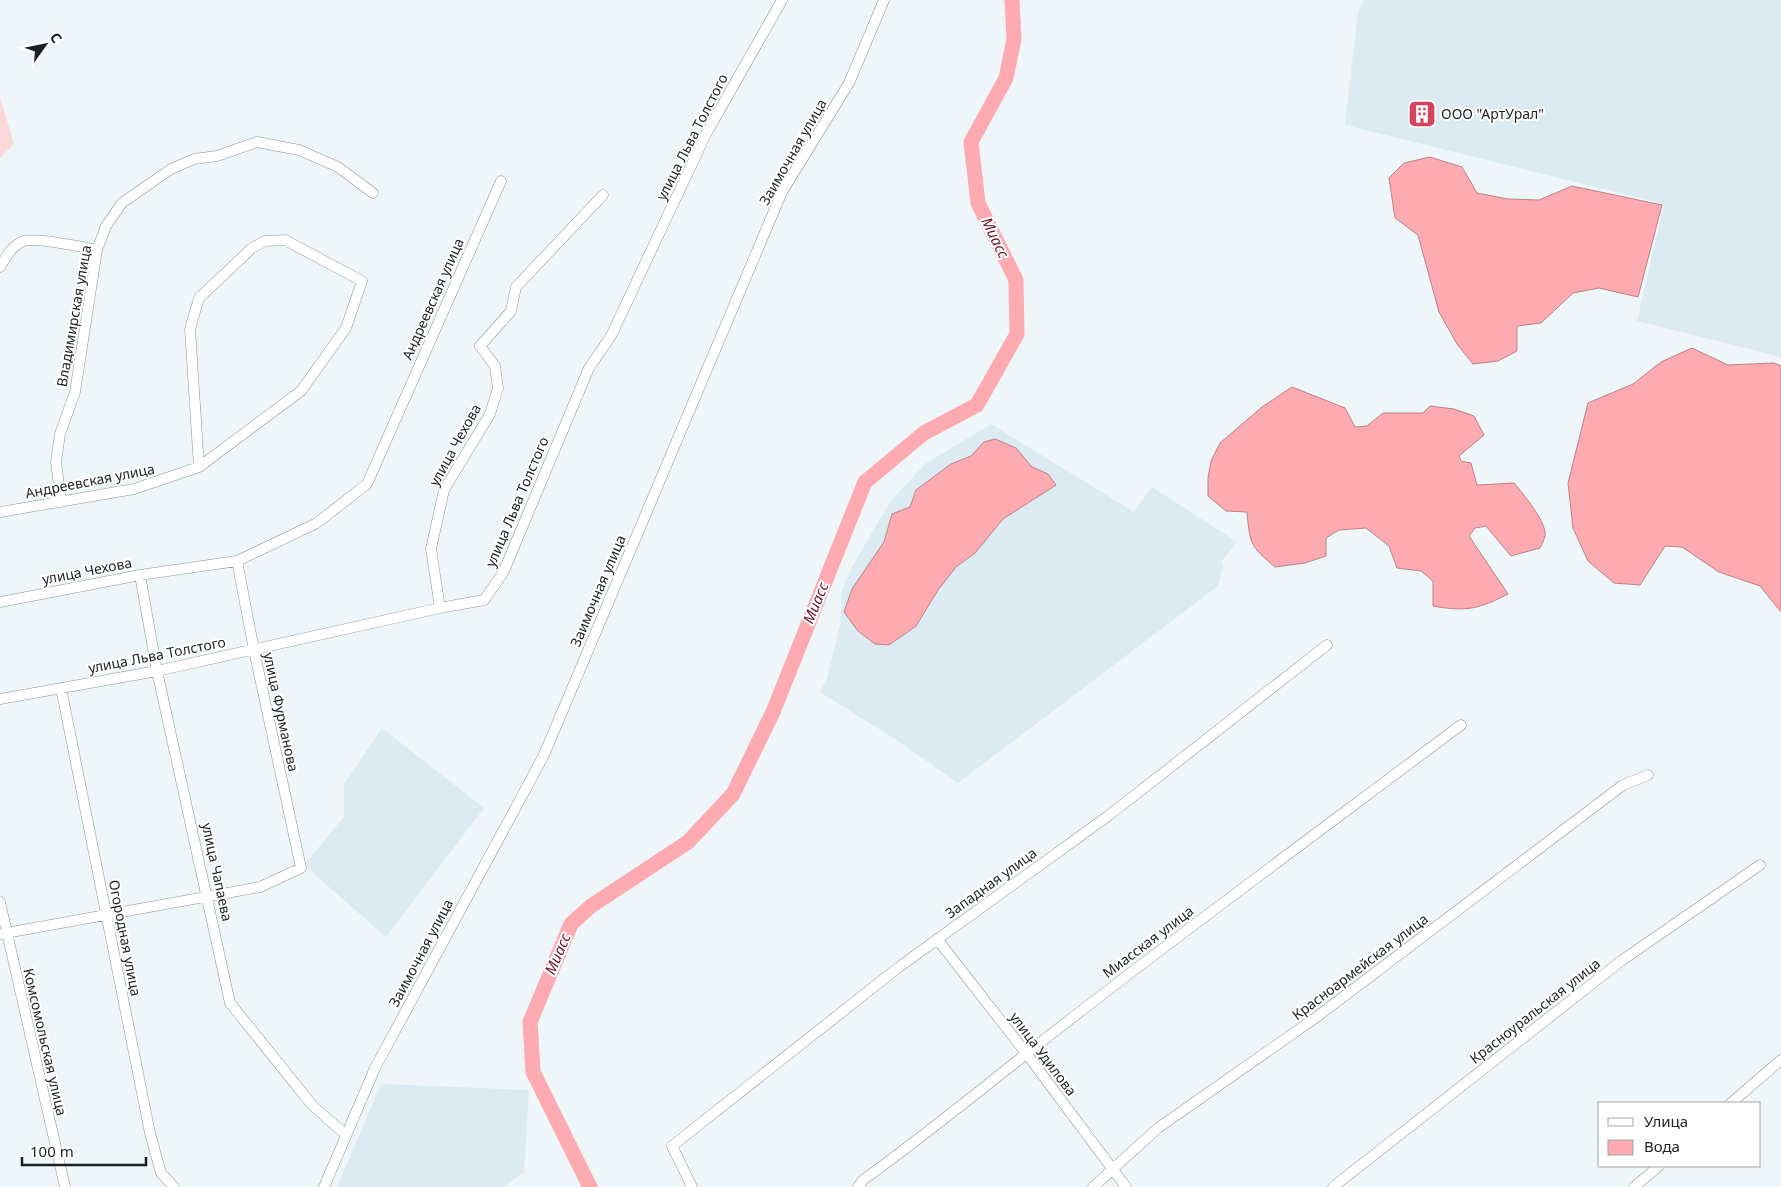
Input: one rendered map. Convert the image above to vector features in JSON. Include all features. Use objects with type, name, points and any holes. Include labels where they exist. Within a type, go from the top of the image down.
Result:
[{"type":"street","name":"улица Льва Толстого","points":[[0,699],[157,671],[440,608],[484,600],[503,573],[590,368],[611,336],[706,134],[782,0]]},
{"type":"street","name":"Заимочная улица","points":[[324,1187],[375,1068],[543,757],[782,192],[849,83],[884,0]]},
{"type":"street","name":"Владимирская улица","points":[[61,502],[56,462],[60,434],[75,392],[97,250],[106,226],[122,203],[171,169],[194,159],[217,156],[257,142],[299,150],[338,167],[373,193]]},
{"type":"street","name":"Андреевская улица","points":[[367,484],[501,181]]},
{"type":"street","name":"улица Чехова","points":[[440,608],[431,549],[444,490],[490,414],[498,388],[495,366],[480,346],[511,311],[516,287],[603,194]]},
{"type":"street","name":"Андреевская улица","points":[[0,512],[134,489],[199,467],[301,392],[346,328],[362,281],[285,240],[265,241],[252,248],[199,298],[190,329],[199,467]]},
{"type":"street","points":[[0,267],[11,250],[24,241],[39,241],[97,250]]},
{"type":"street","name":"улица Чехова","points":[[0,602],[140,575],[237,561],[317,523],[367,484]]},
{"type":"street","name":"улица Фурманова","points":[[208,896],[260,887],[301,868],[254,650],[237,561]]},
{"type":"street","name":"улица Чапаева","points":[[140,575],[157,671],[230,1003],[312,1105],[346,1135]]},
{"type":"street","name":"Западная улица","points":[[692,1187],[672,1146],[937,939],[1108,816],[1327,645]]},
{"type":"street","name":"Огородная улица","points":[[61,688],[150,1133],[161,1173],[174,1187]]},
{"type":"street","name":"Миасская улица","points":[[858,1187],[863,1180],[921,1138],[1026,1053],[1461,725]]},
{"type":"street","name":"Красноармейская улица","points":[[1093,1187],[1113,1171],[1158,1128],[1318,1016],[1623,785],[1648,776]]},
{"type":"street","name":"Красноуральская улица","points":[[1333,1187],[1621,961],[1760,864]]},
{"type":"street","points":[[3,934],[208,896]]},
{"type":"street","name":"Комсомольская улица","points":[[0,902],[3,934],[65,1187]]},
{"type":"street","name":"улица Удилова","points":[[937,939],[1026,1053],[1126,1187]]},
{"type":"street","points":[[1732,1102],[1781,1060]]},
{"type":"street","points":[[1634,1187],[1658,1167]]},
{"type":"shaded area","points":[[1364,0],[1781,0],[1781,357],[1637,321],[1664,204],[1345,125],[1358,11]]},
{"type":"shaded area","points":[[0,97],[14,144],[0,158]]},
{"type":"shaded area","points":[[991,424],[1134,512],[1152,487],[1237,542],[1221,562],[1223,567],[1218,586],[958,783],[898,741],[820,692],[827,679],[840,625],[842,590],[852,567],[890,502],[925,464]]},
{"type":"shaded area","points":[[382,728],[484,808],[386,937],[304,865],[344,817],[344,784]]},
{"type":"shaded area","points":[[381,1084],[529,1090],[524,1172],[503,1187],[337,1187]]},
{"type":"water","points":[[1430,157],[1462,167],[1477,193],[1508,199],[1539,200],[1572,186],[1662,205],[1638,297],[1599,288],[1573,293],[1541,323],[1517,326],[1517,351],[1498,361],[1473,364],[1457,344],[1439,312],[1418,235],[1395,218],[1389,178],[1404,163]]},
{"type":"water","points":[[1692,348],[1728,365],[1774,363],[1781,366],[1781,612],[1760,586],[1719,572],[1682,547],[1665,546],[1640,585],[1614,583],[1588,561],[1573,528],[1568,483],[1588,403],[1633,384],[1661,362]]},
{"type":"water","points":[[1292,387],[1345,408],[1355,427],[1367,426],[1383,413],[1423,413],[1430,406],[1454,409],[1474,416],[1484,435],[1459,456],[1461,461],[1471,463],[1477,485],[1514,483],[1534,508],[1545,530],[1545,536],[1540,548],[1511,556],[1486,526],[1475,528],[1469,536],[1508,594],[1489,603],[1472,608],[1455,609],[1433,606],[1433,581],[1421,571],[1397,568],[1389,546],[1366,528],[1339,530],[1326,538],[1326,556],[1305,563],[1275,567],[1260,554],[1251,538],[1247,512],[1226,511],[1208,496],[1208,478],[1211,461],[1220,443],[1262,407]]},
{"type":"water","points":[[995,439],[1016,448],[1032,467],[1048,474],[1056,485],[1003,519],[975,553],[956,567],[938,590],[916,626],[889,645],[875,644],[858,631],[844,612],[852,589],[884,542],[892,514],[910,507],[916,490],[951,464],[971,456],[984,442]]},
{"type":"waterway","name":"Миасс","points":[[590,1187],[533,1072],[530,1022],[571,924],[591,906],[688,842],[733,794],[773,712],[865,482],[924,433],[977,405],[1017,334],[1016,280],[978,203],[971,142],[1006,78],[1014,39],[1012,0]]},
{"type":"place","name":"ООО \"АртУрал\"","points":[[1422,114]]}]
